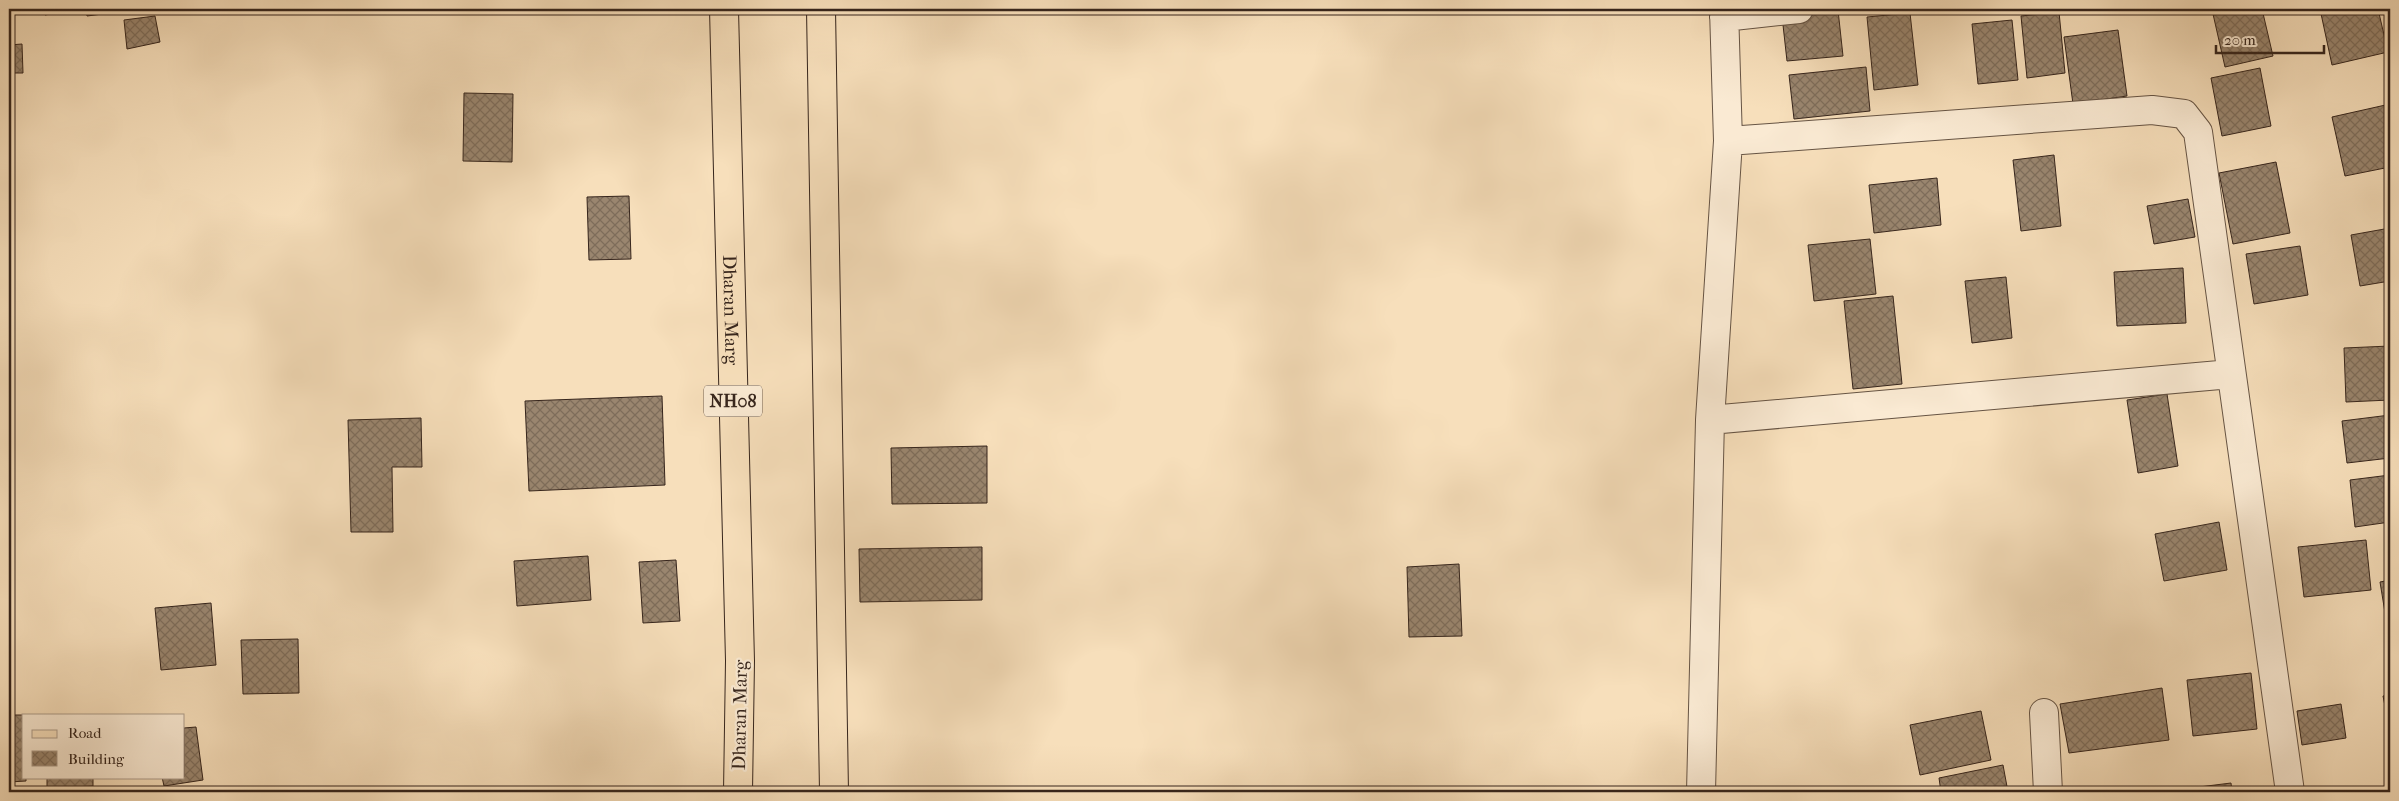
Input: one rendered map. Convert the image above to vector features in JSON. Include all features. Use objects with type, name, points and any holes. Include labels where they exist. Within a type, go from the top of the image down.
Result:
[{"type":"main road","name":"Dharan Marg","points":[[724,9],[740,661],[738,792]]},
{"type":"main road","points":[[821,9],[834,792]]},
{"type":"street","points":[[1701,792],[1710,420],[1728,141],[1724,13],[1799,9]]},
{"type":"street","points":[[1728,141],[2152,110],[2184,114],[2198,132],[2290,792]]},
{"type":"street","points":[[1710,420],[2231,374]]},
{"type":"street","points":[[2044,713],[2048,792]]},
{"type":"building","points":[[44,9],[72,9],[73,10],[45,15]]},
{"type":"building","points":[[86,9],[118,9],[118,12],[87,16]]},
{"type":"building","points":[[2235,9],[2262,9],[2273,56],[2225,67],[2213,14]]},
{"type":"building","points":[[2320,9],[2378,9],[2388,52],[2332,65]]},
{"type":"building","points":[[1838,10],[1843,56],[1787,61],[1782,16]]},
{"type":"building","points":[[2059,12],[2065,73],[2027,78],[2021,16]]},
{"type":"building","points":[[1910,13],[1918,85],[1874,90],[1867,17]]},
{"type":"building","points":[[155,16],[160,42],[127,49],[124,20]]},
{"type":"building","points":[[2012,20],[2018,80],[1978,84],[1972,24]]},
{"type":"building","points":[[2118,30],[2127,96],[2073,104],[2064,37]]},
{"type":"building","points":[[22,44],[23,73],[9,73],[9,45]]},
{"type":"building","points":[[1866,67],[1870,111],[1794,119],[1789,75]]},
{"type":"building","points":[[2260,68],[2271,126],[2222,136],[2211,78]]},
{"type":"building","points":[[464,93],[513,94],[512,162],[463,161]]},
{"type":"building","points":[[2390,104],[2390,167],[2345,176],[2332,117]]},
{"type":"building","points":[[2054,155],[2061,226],[2021,231],[2013,160]]},
{"type":"building","points":[[2276,162],[2290,233],[2233,244],[2219,173]]},
{"type":"building","points":[[1937,178],[1941,225],[1874,233],[1869,185]]},
{"type":"building","points":[[629,196],[631,259],[589,260],[587,197]]},
{"type":"building","points":[[2188,199],[2195,237],[2154,244],[2147,206]]},
{"type":"building","points":[[2390,228],[2390,281],[2360,286],[2351,235]]},
{"type":"building","points":[[1870,239],[1876,294],[1814,301],[1808,245]]},
{"type":"building","points":[[2300,246],[2308,295],[2254,304],[2246,254]]},
{"type":"building","points":[[2183,268],[2186,323],[2117,326],[2114,272]]},
{"type":"building","points":[[2006,277],[2012,338],[1972,343],[1965,281]]},
{"type":"building","points":[[1893,296],[1902,384],[1853,389],[1844,301]]},
{"type":"building","points":[[2390,346],[2390,400],[2346,402],[2344,348]]},
{"type":"building","points":[[2167,394],[2178,466],[2138,473],[2127,400]]},
{"type":"building","points":[[662,396],[665,485],[529,491],[525,401]]},
{"type":"building","points":[[2390,415],[2390,458],[2347,463],[2342,421]]},
{"type":"building","points":[[421,418],[422,467],[392,467],[393,532],[351,532],[348,420]]},
{"type":"building","points":[[987,446],[987,503],[892,504],[891,448]]},
{"type":"building","points":[[2390,475],[2390,522],[2355,527],[2350,480]]},
{"type":"building","points":[[2219,522],[2227,570],[2164,581],[2155,534]]},
{"type":"building","points":[[2366,540],[2371,590],[2304,597],[2298,547]]},
{"type":"building","points":[[982,547],[982,600],[860,602],[859,549]]},
{"type":"building","points":[[588,556],[591,600],[517,606],[514,561]]},
{"type":"building","points":[[676,560],[680,621],[643,623],[639,562]]},
{"type":"building","points":[[1459,564],[1462,636],[1409,637],[1407,567]]},
{"type":"building","points":[[2390,580],[2390,631],[2388,631],[2380,582]]},
{"type":"building","points":[[211,603],[216,665],[161,670],[155,608]]},
{"type":"building","points":[[298,639],[299,693],[243,694],[241,640]]},
{"type":"building","points":[[2251,673],[2257,729],[2193,736],[2187,680]]},
{"type":"building","points":[[2162,688],[2169,740],[2069,753],[2060,704]]},
{"type":"building","points":[[2390,695],[2390,731],[2383,696]]},
{"type":"building","points":[[2341,704],[2346,738],[2302,745],[2297,711]]},
{"type":"building","points":[[1981,711],[1991,760],[1920,775],[1910,725]]},
{"type":"building","points":[[9,715],[22,715],[22,778],[26,778],[26,781],[9,782]]},
{"type":"building","points":[[196,727],[203,780],[164,786],[162,778],[185,778],[185,728]]},
{"type":"building","points":[[2003,765],[2008,792],[1941,792],[1939,778]]},
{"type":"building","points":[[47,778],[93,778],[93,786],[47,789]]},
{"type":"building","points":[[2231,783],[2232,792],[2200,792],[2199,787]]}]
